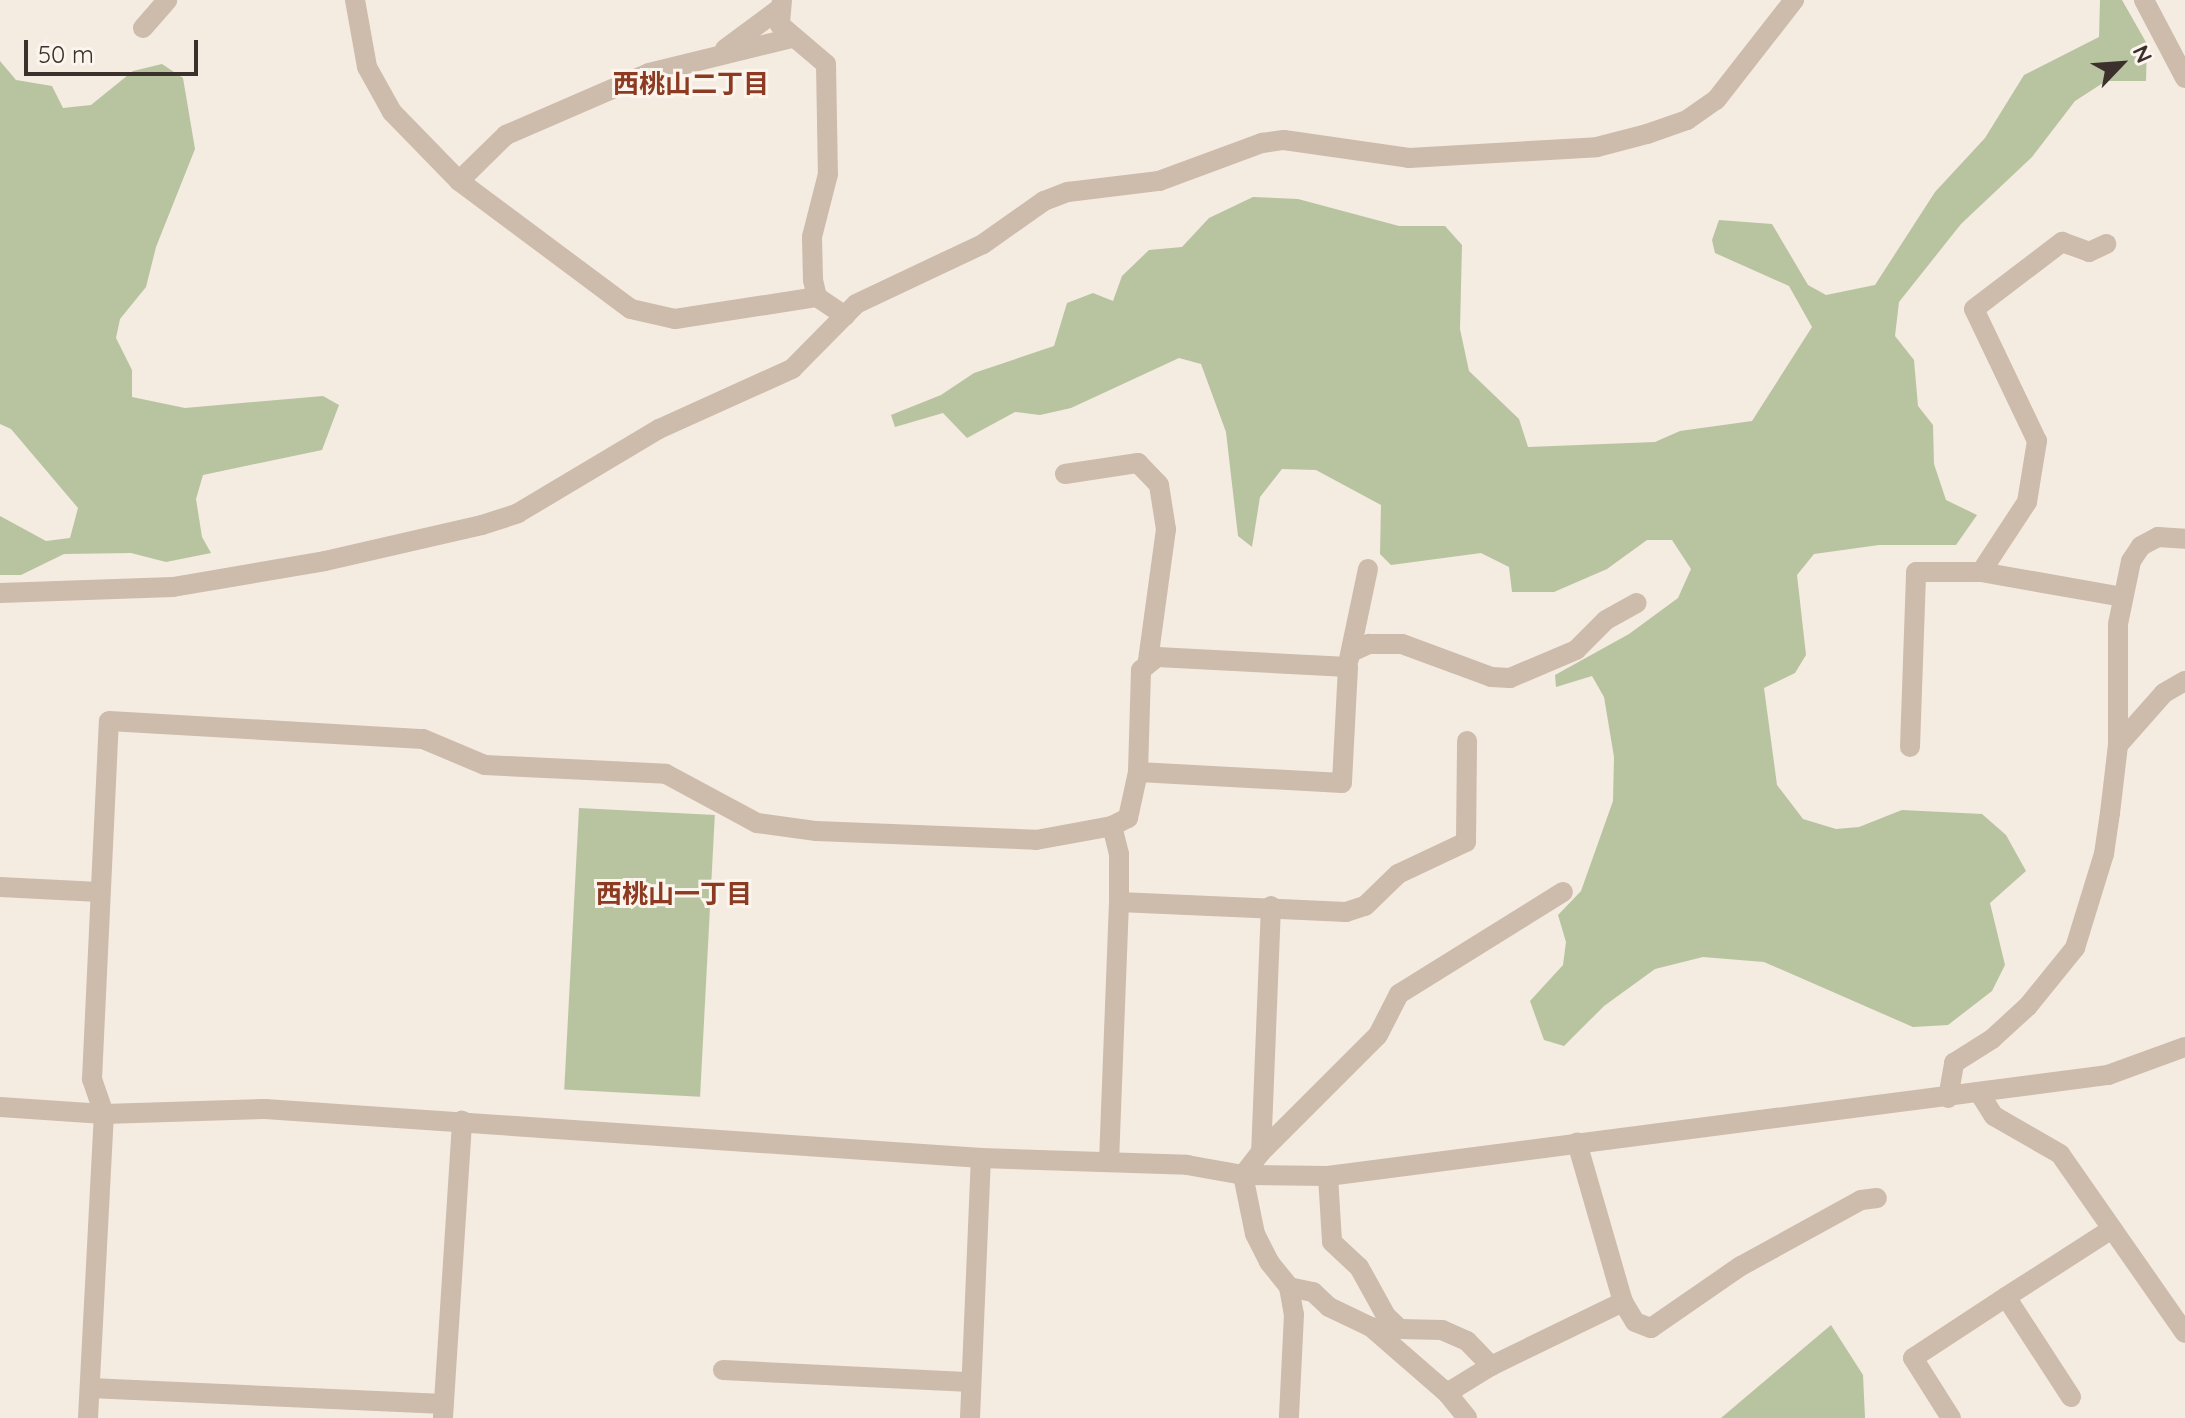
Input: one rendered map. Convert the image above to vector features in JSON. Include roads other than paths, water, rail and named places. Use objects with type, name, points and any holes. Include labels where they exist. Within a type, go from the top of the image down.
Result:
[{"type":"street","points":[[143,28],[167,0]]},
{"type":"street","points":[[355,0],[367,67],[379,96],[459,181],[631,309],[653,317],[699,316],[817,297],[845,316]]},
{"type":"street","points":[[0,593],[173,587],[482,525],[518,513],[659,429],[792,369],[845,316],[880,289],[983,244],[1044,201],[1068,192],[1159,181],[1262,143],[1284,140],[1409,158],[1597,147],[1647,134],[1687,120],[1716,100],[1794,0]]},
{"type":"street","points":[[2144,0],[2185,78]]},
{"type":"street","points":[[708,60],[780,4]]},
{"type":"street","points":[[780,4],[780,25],[826,64],[828,174],[812,237],[817,297]]},
{"type":"street","points":[[459,181],[506,135],[649,73],[792,38]]},
{"type":"street","points":[[1981,572],[2027,502],[2037,441],[1974,309],[2062,242],[2089,252],[2106,244]]},
{"type":"street","points":[[1065,474],[1138,463],[1159,485],[1166,529],[1148,661]]},
{"type":"street","points":[[1948,1098],[1954,1063],[1992,1039],[2028,1006],[2075,948],[2104,854],[2118,745],[2118,624],[2131,561],[2141,546],[2158,537],[2185,539]]},
{"type":"street","points":[[1138,772],[1342,783],[1349,660],[1368,569]]},
{"type":"street","points":[[1910,747],[1916,572],[1981,572],[2123,597]]},
{"type":"street","points":[[88,1418],[104,1114],[92,1079],[109,721],[423,739],[485,765],[666,774],[757,823],[816,831],[1036,840],[1112,826],[1128,818],[1138,772],[1141,670],[1148,661],[1157,657],[1349,660],[1369,644],[1402,644],[1491,677],[1510,678],[1576,650],[1606,620],[1637,603]]},
{"type":"street","points":[[2118,745],[2164,693],[2185,681]]},
{"type":"street","points":[[1119,902],[1271,906],[1346,912],[1365,906],[1398,874],[1466,842],[1467,741]]},
{"type":"street","points":[[1109,1162],[1119,902],[1119,854],[1112,826]]},
{"type":"street","points":[[0,887],[99,892]]},
{"type":"street","points":[[1289,1418],[1294,1314],[1289,1287],[1269,1262],[1255,1234],[1243,1175],[1261,1152],[1378,1035],[1399,994],[1563,892]]},
{"type":"street","points":[[1261,1152],[1271,906]]},
{"type":"street","points":[[0,1107],[104,1114],[265,1109],[981,1158],[1187,1165],[1243,1175],[1328,1176],[1980,1094],[2108,1075],[2185,1047]]},
{"type":"street","points":[[1980,1094],[1994,1116],[2060,1154],[2185,1333]]},
{"type":"street","points":[[90,1388],[444,1411],[462,1121]]},
{"type":"street","points":[[1577,1143],[1623,1302],[1635,1322],[1651,1328],[1741,1266],[1861,1200],[1877,1198]]},
{"type":"street","points":[[970,1418],[981,1158]]},
{"type":"street","points":[[1328,1176],[1332,1242],[1359,1267],[1386,1316],[1400,1329],[1442,1330],[1467,1341],[1491,1366]]},
{"type":"street","points":[[1951,1418],[1913,1358],[2112,1229]]},
{"type":"street","points":[[1289,1287],[1313,1292],[1329,1307],[1371,1327],[1447,1393],[1467,1418]]},
{"type":"street","points":[[2006,1297],[2071,1397]]},
{"type":"street","points":[[1447,1393],[1491,1366],[1623,1302]]},
{"type":"street","points":[[723,1370],[971,1382]]},
{"type":"district","name":"西桃山二丁目","points":[[691,84]]},
{"type":"district","name":"西桃山一丁目","points":[[674,894]]}]
